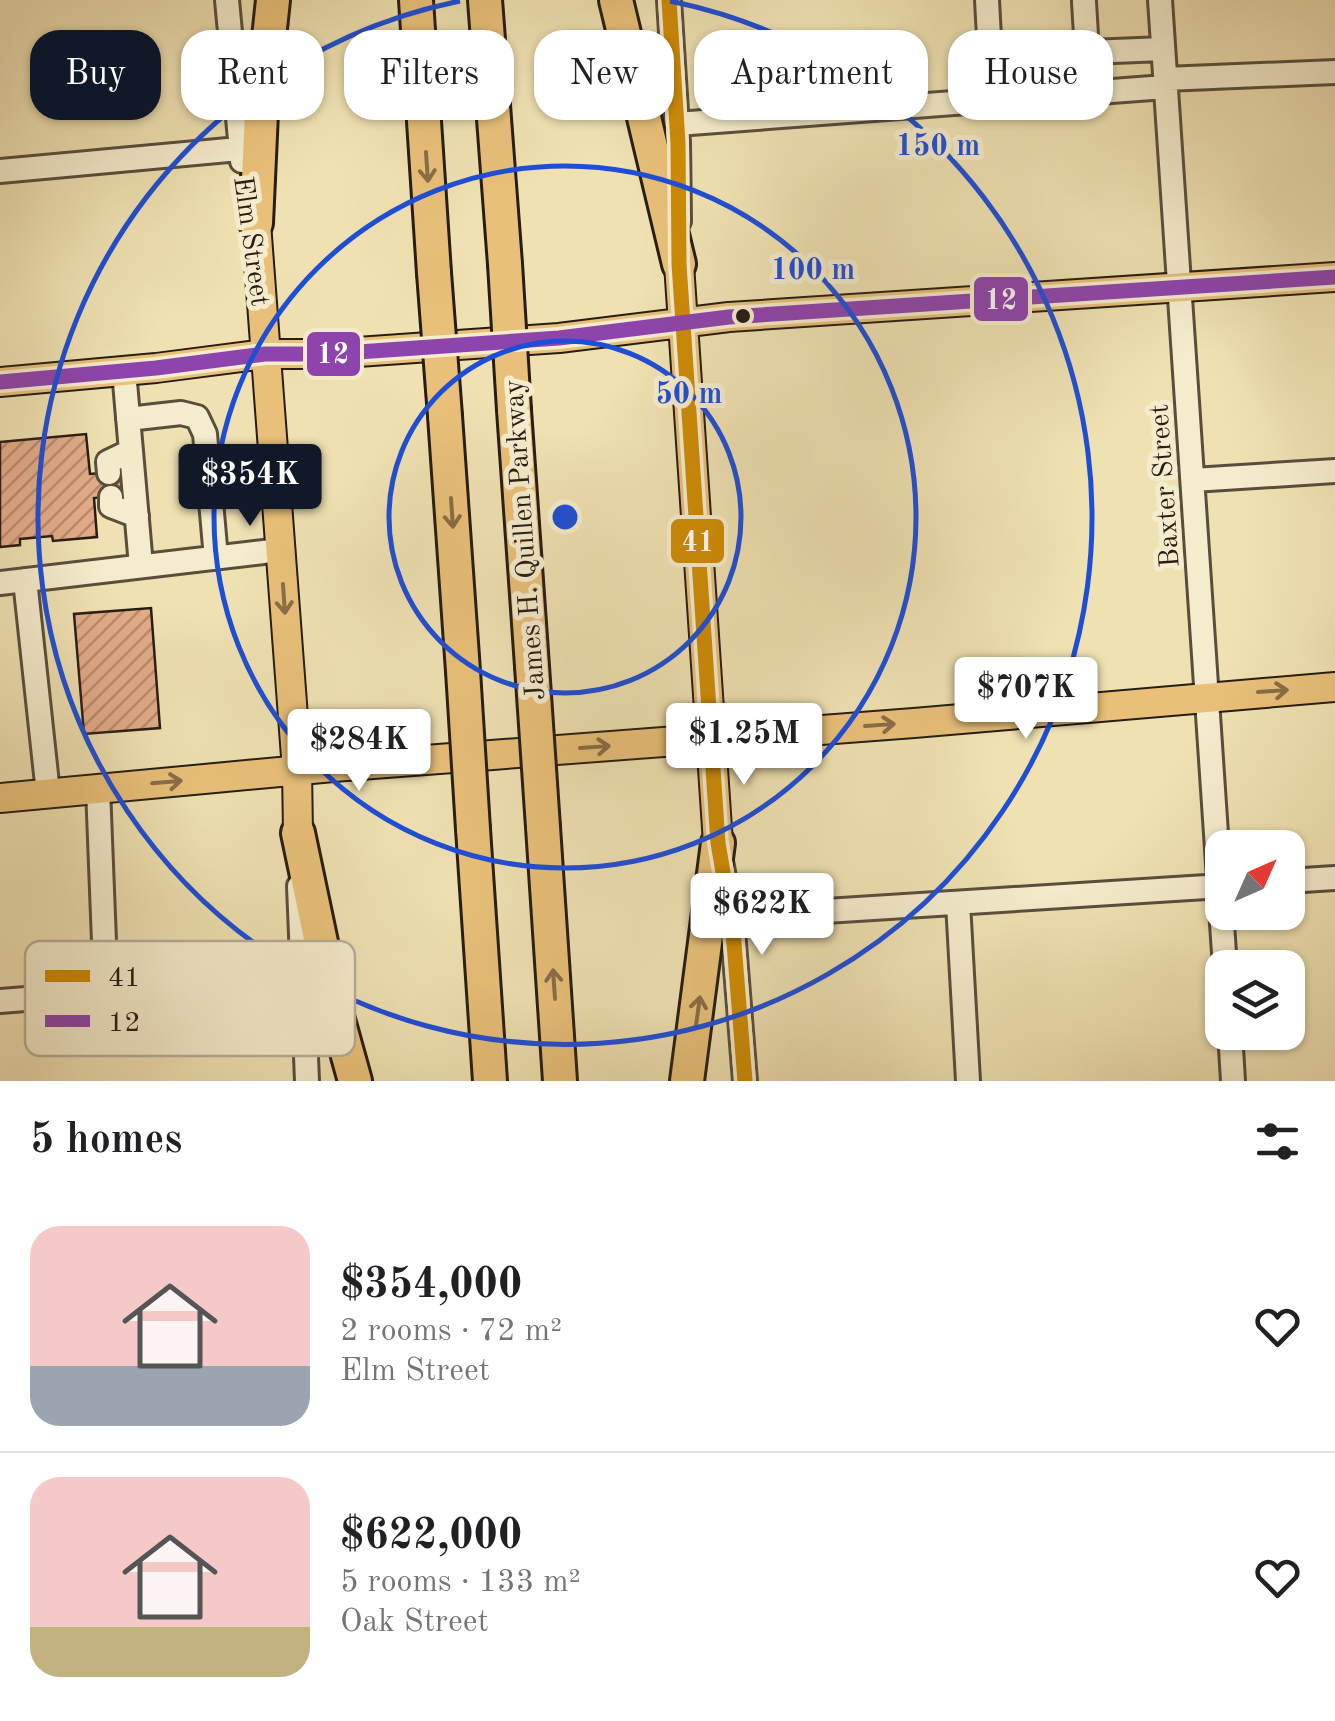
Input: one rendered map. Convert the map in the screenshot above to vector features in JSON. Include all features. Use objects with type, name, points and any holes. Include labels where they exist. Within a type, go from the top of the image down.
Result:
[{"type":"highway","points":[[256,223],[260,113],[273,0]]},
{"type":"highway","points":[[416,0],[490,1081]]},
{"type":"highway","name":"James H. Quillen Parkway","points":[[486,0],[560,1081]]},
{"type":"highway","points":[[616,0],[680,264]]},
{"type":"highway","points":[[298,833],[320,941]]},
{"type":"highway","points":[[687,1081],[718,843]]},
{"type":"highway","points":[[348,1056],[355,1081]]},
{"type":"main road","name":"Elm Street","points":[[256,223],[298,833]]},
{"type":"main road","points":[[680,264],[718,843]]},
{"type":"main road","points":[[0,382],[266,354],[329,354],[559,338],[684,321],[1335,277]]},
{"type":"main road","points":[[0,798],[296,770],[1335,687]]},
{"type":"street","name":"Elm Street","points":[[226,0],[240,150],[256,223]]},
{"type":"street","points":[[669,0],[680,264]]},
{"type":"street","points":[[987,0],[989,30]]},
{"type":"street","name":"Baxter Street","points":[[1160,0],[1217,830]]},
{"type":"street","points":[[1084,2],[1085,30]]},
{"type":"street","points":[[1113,51],[1163,49]]},
{"type":"street","points":[[677,124],[1335,72]]},
{"type":"street","points":[[0,171],[240,150]]},
{"type":"street","points":[[124,371],[141,566]]},
{"type":"street","points":[[128,419],[181,413],[196,417],[205,434],[216,558]]},
{"type":"street","points":[[109,472],[108,462],[131,452]]},
{"type":"street","points":[[1192,480],[1335,471]]},
{"type":"street","points":[[111,497],[111,506],[136,516]]},
{"type":"street","points":[[0,583],[280,550]]},
{"type":"street","points":[[26,580],[48,793]]},
{"type":"street","points":[[98,788],[104,941]]},
{"type":"street","name":"Elm Street","points":[[298,833],[301,941]]},
{"type":"street","points":[[718,843],[731,918],[745,1081]]},
{"type":"street","points":[[1305,880],[1335,878]]},
{"type":"street","points":[[731,918],[1205,887]]},
{"type":"street","points":[[958,903],[968,1081]]},
{"type":"street","points":[[0,1002],[25,1000]]},
{"type":"street","points":[[1231,1050],[1233,1081]]},
{"type":"street","name":"Elm Street","points":[[306,1056],[307,1081]]},
{"type":"building","points":[[86,434],[90,474],[122,471],[124,495],[94,498],[97,537],[20,539],[20,545],[0,547],[0,442]]},
{"type":"building","points":[[151,608],[160,728],[84,734],[74,614]]},
{"type":"transit line","name":"41","points":[[669,0],[678,143],[679,264],[718,843],[733,931],[745,1081]]},
{"type":"transit line","name":"12","points":[[0,382],[265,354],[329,354],[559,338],[729,317],[1335,277]]}]
